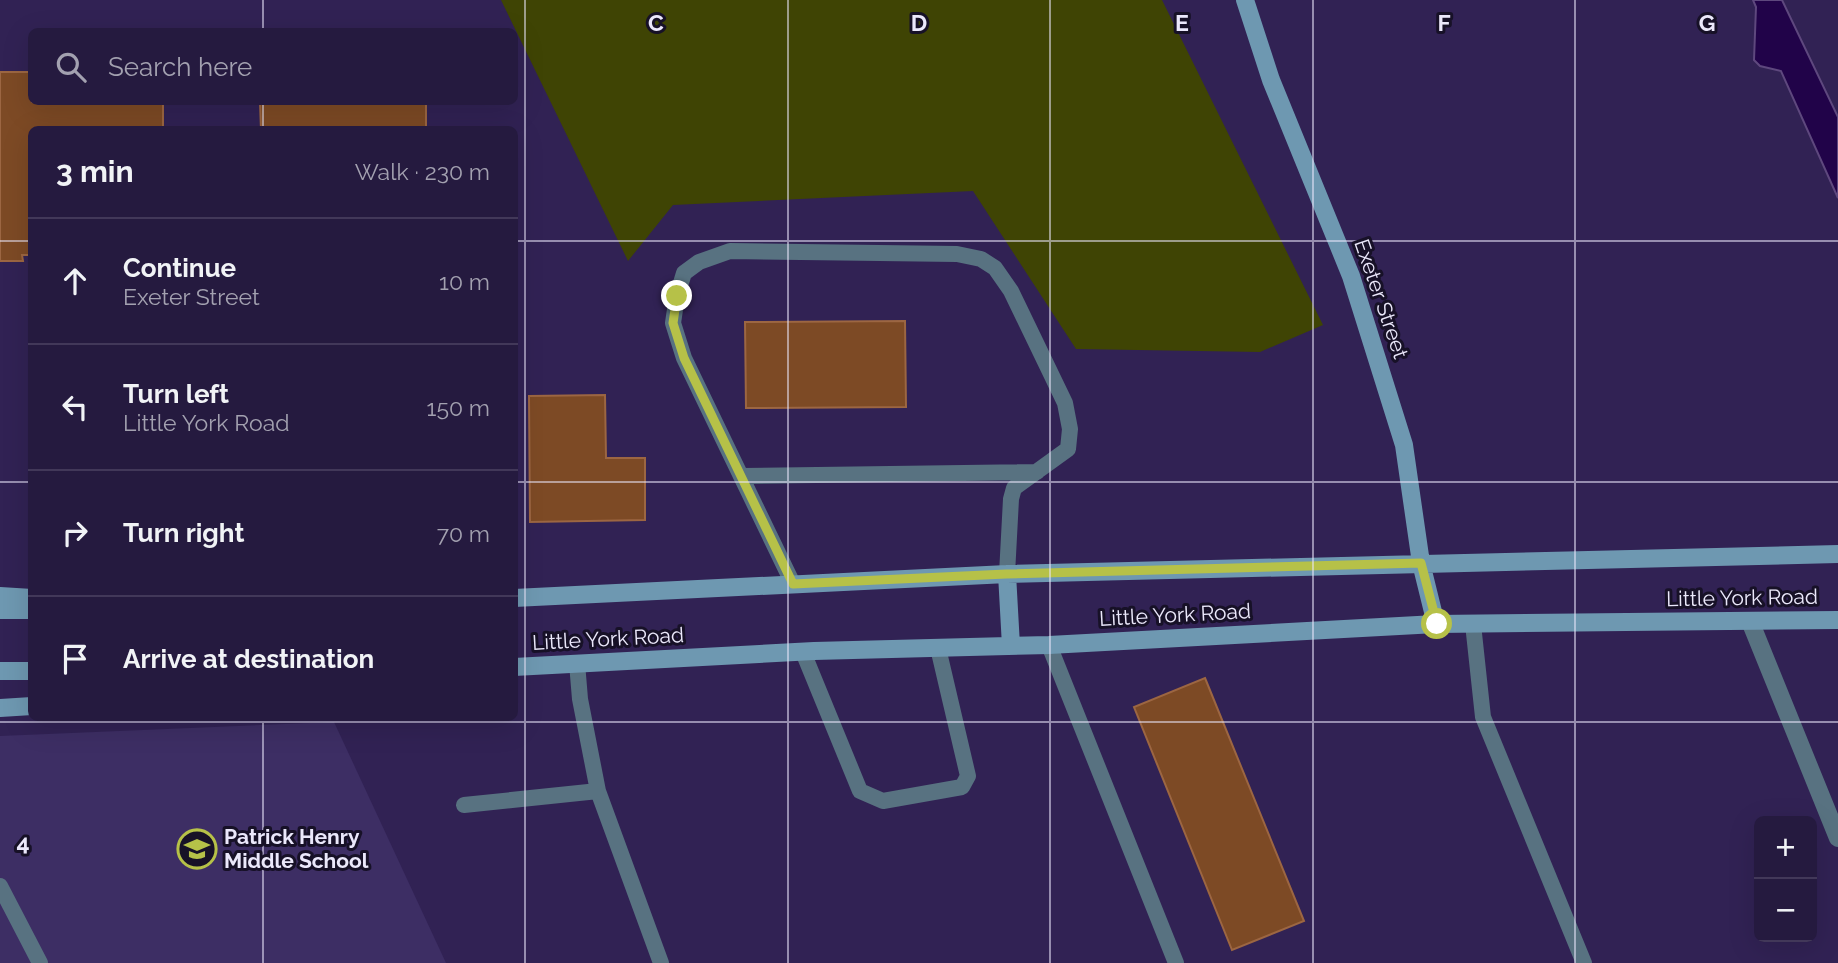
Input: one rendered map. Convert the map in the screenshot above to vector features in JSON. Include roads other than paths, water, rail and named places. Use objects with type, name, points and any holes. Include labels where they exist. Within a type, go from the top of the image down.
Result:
[{"type":"main road","name":"Exeter Street","points":[[1245,0],[1271,80],[1351,276],[1404,444],[1421,563],[1437,624]]},
{"type":"main road","name":"Little York Road","points":[[518,598],[1006,574],[1838,554]]},
{"type":"main road","points":[[1006,574],[1011,646]]},
{"type":"main road","points":[[0,596],[28,598]]},
{"type":"main road","points":[[0,610],[28,610]]},
{"type":"main road","name":"Little York Road","points":[[518,667],[803,652],[1049,645],[1437,624],[1838,620]]},
{"type":"main road","points":[[0,671],[28,671]]},
{"type":"main road","points":[[0,708],[28,706]]},
{"type":"street","points":[[1750,621],[1838,838]]},
{"type":"lane","points":[[793,584],[684,358],[673,323],[684,273],[699,262],[730,251],[957,254],[981,259],[995,268],[1011,291],[1065,403],[1070,429],[1068,449],[1014,488],[1006,574]]},
{"type":"lane","points":[[742,476],[1037,472]]},
{"type":"lane","points":[[1473,624],[1483,717],[1584,963]]},
{"type":"lane","points":[[1049,645],[1176,963]]},
{"type":"lane","points":[[803,652],[860,790],[883,801],[962,787],[968,776],[938,648]]},
{"type":"lane","points":[[577,663],[580,699],[598,791],[661,963]]},
{"type":"lane","points":[[464,805],[598,791]]},
{"type":"lane","points":[[0,886],[40,963]]},
{"type":"place","name":"Patrick Henry Middle School","points":[[197,849]]}]
